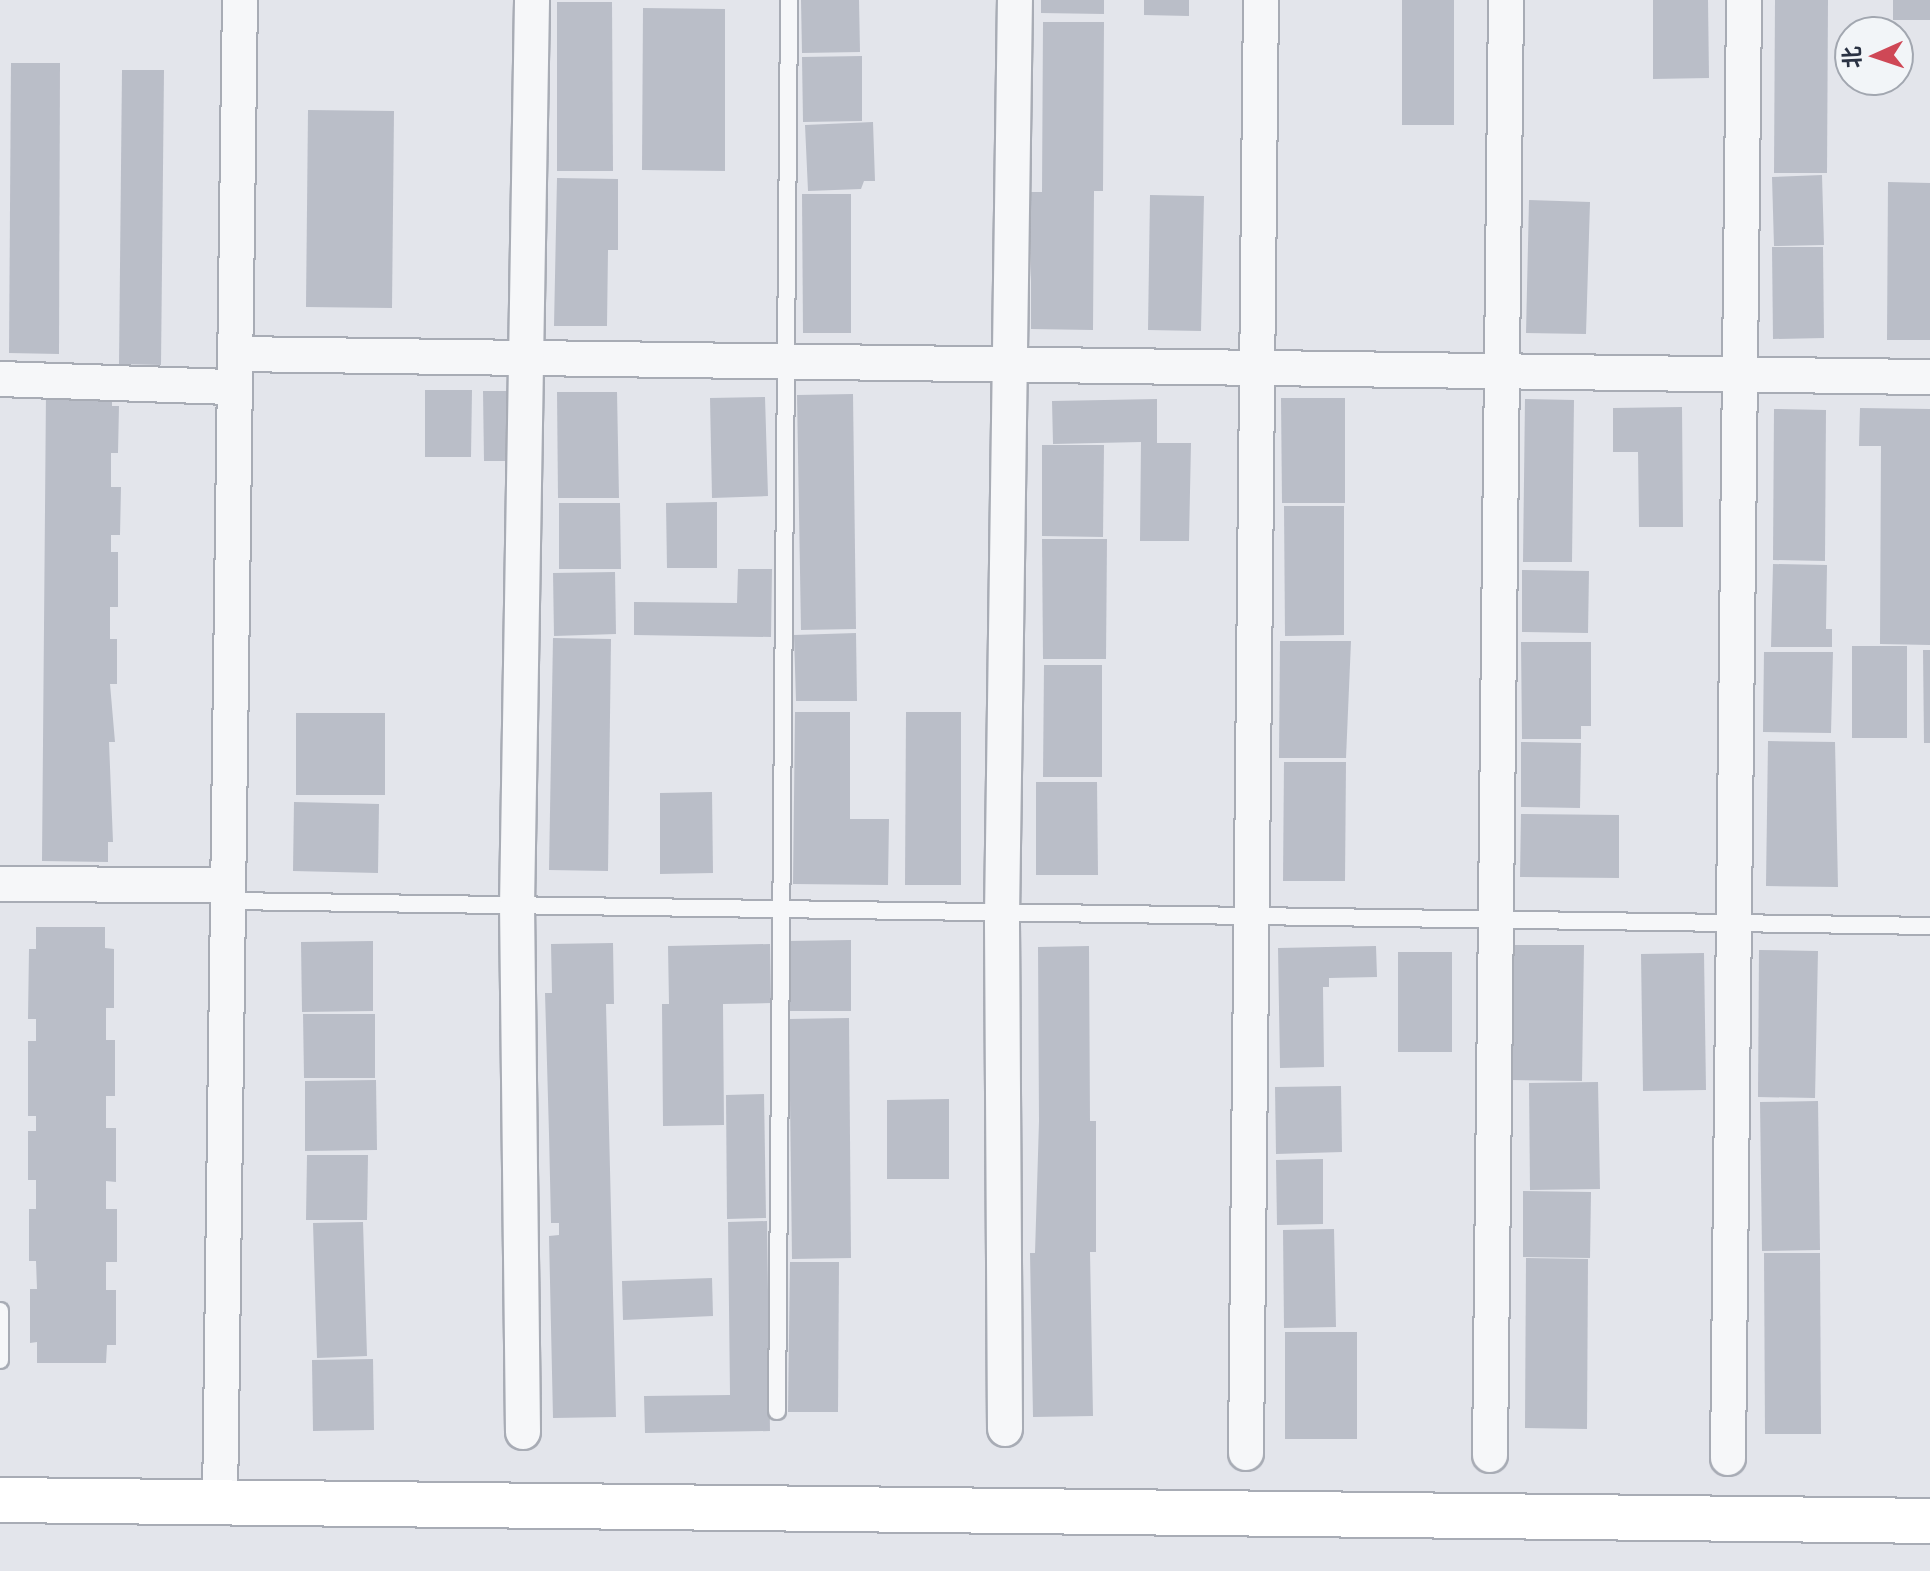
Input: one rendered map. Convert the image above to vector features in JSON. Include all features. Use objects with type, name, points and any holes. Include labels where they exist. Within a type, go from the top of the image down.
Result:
[{"type":"street","points":[[220,1503],[240,0]]},
{"type":"street","points":[[523,1432],[517,906],[532,0]]},
{"type":"street","points":[[1005,1429],[1003,913],[1015,0]]},
{"type":"street","points":[[1246,1453],[1261,0]]},
{"type":"street","points":[[1490,1455],[1506,0]]},
{"type":"street","points":[[1728,1458],[1744,0]]},
{"type":"street","points":[[0,379],[526,358],[1930,377]]},
{"type":"street","points":[[0,884],[228,893]]},
{"type":"street","points":[[0,1500],[1930,1521]]},
{"type":"lane","points":[[777,1411],[789,0]]},
{"type":"lane","points":[[228,893],[517,906],[1930,926]]},
{"type":"lane","points":[[0,1311],[0,1360]]},
{"type":"building","points":[[801,0],[859,0],[860,52],[802,53]]},
{"type":"building","points":[[1041,0],[1104,0],[1104,14],[1041,13]]},
{"type":"building","points":[[1144,0],[1189,0],[1189,16],[1144,15]]},
{"type":"building","points":[[1402,0],[1454,0],[1454,125],[1402,125]]},
{"type":"building","points":[[1653,0],[1708,0],[1709,78],[1653,79]]},
{"type":"building","points":[[1775,0],[1828,0],[1827,173],[1774,173]]},
{"type":"building","points":[[1893,0],[1930,0],[1930,20],[1893,16]]},
{"type":"building","points":[[557,2],[612,2],[613,171],[557,171]]},
{"type":"building","points":[[643,8],[725,9],[725,171],[642,170]]},
{"type":"building","points":[[1043,22],[1104,22],[1103,191],[1094,191],[1093,330],[1031,329],[1031,192],[1042,192]]},
{"type":"building","points":[[862,56],[862,121],[803,122],[802,57]]},
{"type":"building","points":[[11,63],[60,63],[59,354],[9,353]]},
{"type":"building","points":[[122,70],[164,70],[161,365],[119,364]]},
{"type":"building","points":[[308,110],[394,111],[392,308],[306,307]]},
{"type":"building","points":[[873,122],[875,181],[864,181],[861,189],[808,191],[805,125]]},
{"type":"building","points":[[1822,175],[1824,245],[1774,246],[1772,177]]},
{"type":"building","points":[[557,178],[618,179],[618,250],[608,250],[607,326],[554,326]]},
{"type":"building","points":[[1888,182],[1930,183],[1930,340],[1887,340]]},
{"type":"building","points":[[802,194],[851,194],[851,333],[803,333]]},
{"type":"building","points":[[1150,195],[1204,196],[1201,331],[1148,330]]},
{"type":"building","points":[[1529,200],[1590,202],[1586,334],[1526,333]]},
{"type":"building","points":[[1772,247],[1823,247],[1824,338],[1773,339]]},
{"type":"building","points":[[425,390],[472,390],[471,457],[425,457]]},
{"type":"building","points":[[46,391],[112,391],[112,406],[119,406],[118,453],[111,453],[111,487],[121,487],[120,535],[111,535],[111,552],[118,552],[118,607],[110,607],[110,639],[117,639],[117,684],[110,684],[115,742],[109,742],[113,842],[108,842],[108,862],[42,861]]},
{"type":"building","points":[[483,391],[531,391],[531,461],[484,461]]},
{"type":"building","points":[[557,392],[617,392],[619,498],[558,498]]},
{"type":"building","points":[[853,394],[856,629],[801,630],[797,395]]},
{"type":"building","points":[[765,397],[768,496],[712,498],[710,398]]},
{"type":"building","points":[[1281,398],[1345,398],[1345,503],[1282,503]]},
{"type":"building","points":[[1157,399],[1157,443],[1191,443],[1189,541],[1140,541],[1141,442],[1053,444],[1052,401]]},
{"type":"building","points":[[1525,399],[1574,400],[1572,562],[1523,562]]},
{"type":"building","points":[[1682,407],[1683,527],[1639,527],[1638,452],[1613,452],[1613,408]]},
{"type":"building","points":[[1860,408],[1930,409],[1930,645],[1880,644],[1881,446],[1859,446]]},
{"type":"building","points":[[1774,409],[1826,410],[1825,561],[1773,560]]},
{"type":"building","points":[[1042,445],[1104,445],[1103,537],[1042,536]]},
{"type":"building","points":[[717,502],[717,568],[667,568],[666,503]]},
{"type":"building","points":[[559,503],[620,503],[621,569],[559,569]]},
{"type":"building","points":[[1284,506],[1344,506],[1344,635],[1285,636]]},
{"type":"building","points":[[1042,539],[1107,539],[1106,659],[1043,659]]},
{"type":"building","points":[[1773,564],[1827,565],[1826,629],[1832,629],[1832,647],[1771,647]]},
{"type":"building","points":[[738,569],[772,569],[771,637],[634,635],[634,602],[737,603]]},
{"type":"building","points":[[1522,570],[1589,571],[1588,633],[1522,632]]},
{"type":"building","points":[[615,572],[616,634],[554,636],[553,573]]},
{"type":"building","points":[[856,633],[857,701],[796,701],[794,635]]},
{"type":"building","points":[[553,638],[611,639],[608,871],[549,870]]},
{"type":"building","points":[[1280,641],[1351,641],[1346,758],[1279,758]]},
{"type":"building","points":[[1521,642],[1591,642],[1591,726],[1581,726],[1581,739],[1522,739]]},
{"type":"building","points":[[1852,646],[1907,646],[1907,738],[1852,738]]},
{"type":"building","points":[[1923,650],[1930,650],[1930,743],[1924,743]]},
{"type":"building","points":[[1764,652],[1833,652],[1831,733],[1763,732]]},
{"type":"building","points":[[1044,665],[1102,665],[1102,777],[1043,777]]},
{"type":"building","points":[[795,712],[850,712],[850,819],[889,819],[888,885],[793,884]]},
{"type":"building","points":[[906,712],[961,712],[961,885],[905,885]]},
{"type":"building","points":[[296,713],[385,713],[385,795],[296,795]]},
{"type":"building","points":[[1768,741],[1835,742],[1838,887],[1766,886]]},
{"type":"building","points":[[1521,742],[1581,743],[1580,808],[1521,807]]},
{"type":"building","points":[[1284,762],[1346,762],[1345,881],[1283,881]]},
{"type":"building","points":[[1036,782],[1097,782],[1098,875],[1036,875]]},
{"type":"building","points":[[712,792],[713,873],[660,874],[660,793]]},
{"type":"building","points":[[294,802],[379,804],[378,873],[293,871]]},
{"type":"building","points":[[1521,814],[1619,815],[1619,878],[1520,877]]},
{"type":"building","points":[[36,927],[105,927],[105,948],[114,949],[114,1008],[106,1008],[106,1040],[115,1040],[115,1096],[106,1096],[106,1128],[116,1128],[116,1182],[106,1181],[106,1209],[117,1209],[117,1262],[106,1262],[106,1290],[116,1290],[116,1345],[107,1345],[106,1363],[37,1363],[37,1342],[30,1343],[30,1289],[37,1289],[36,1261],[29,1261],[29,1209],[36,1209],[36,1180],[28,1180],[28,1131],[36,1131],[36,1116],[28,1116],[28,1041],[36,1041],[36,1019],[28,1019],[29,949],[36,949]]},
{"type":"building","points":[[851,940],[851,1011],[788,1011],[788,941]]},
{"type":"building","points":[[373,941],[373,1011],[302,1012],[301,942]]},
{"type":"building","points":[[613,943],[614,1004],[606,1004],[616,1417],[553,1418],[549,1236],[559,1235],[559,1223],[551,1223],[545,993],[552,993],[551,944]]},
{"type":"building","points":[[770,944],[771,1003],[723,1004],[724,1125],[663,1126],[662,1004],[669,1004],[668,946]]},
{"type":"building","points":[[1512,945],[1584,945],[1582,1081],[1511,1080]]},
{"type":"building","points":[[1089,946],[1090,1121],[1096,1121],[1096,1252],[1090,1252],[1093,1416],[1033,1417],[1030,1253],[1035,1253],[1039,1121],[1038,947]]},
{"type":"building","points":[[1376,946],[1377,977],[1329,978],[1329,987],[1323,987],[1324,1067],[1280,1068],[1278,948]]},
{"type":"building","points":[[1759,950],[1818,951],[1815,1098],[1758,1097]]},
{"type":"building","points":[[1398,952],[1452,952],[1452,1052],[1398,1052]]},
{"type":"building","points":[[1704,953],[1706,1090],[1643,1091],[1641,954]]},
{"type":"building","points":[[303,1014],[375,1014],[375,1078],[304,1078]]},
{"type":"building","points":[[849,1018],[851,1258],[792,1259],[789,1019]]},
{"type":"building","points":[[376,1080],[377,1150],[305,1151],[305,1081]]},
{"type":"building","points":[[1598,1082],[1600,1189],[1530,1190],[1529,1083]]},
{"type":"building","points":[[1341,1086],[1342,1152],[1276,1154],[1275,1087]]},
{"type":"building","points":[[764,1094],[766,1218],[727,1219],[726,1095]]},
{"type":"building","points":[[949,1099],[949,1179],[887,1179],[887,1100]]},
{"type":"building","points":[[1818,1101],[1820,1250],[1762,1251],[1760,1102]]},
{"type":"building","points":[[307,1155],[368,1155],[367,1220],[306,1220]]},
{"type":"building","points":[[1323,1159],[1323,1224],[1277,1225],[1276,1160]]},
{"type":"building","points":[[1523,1191],[1591,1192],[1590,1258],[1523,1257]]},
{"type":"building","points":[[767,1221],[770,1431],[645,1433],[644,1396],[730,1395],[728,1222]]},
{"type":"building","points":[[363,1222],[367,1356],[317,1358],[313,1223]]},
{"type":"building","points":[[1334,1229],[1336,1327],[1284,1328],[1283,1230]]},
{"type":"building","points":[[1764,1253],[1820,1253],[1821,1434],[1765,1434]]},
{"type":"building","points":[[1526,1258],[1588,1259],[1587,1429],[1525,1428]]},
{"type":"building","points":[[790,1262],[839,1262],[838,1412],[788,1412]]},
{"type":"building","points":[[712,1278],[713,1316],[623,1320],[622,1281]]},
{"type":"building","points":[[1285,1332],[1357,1332],[1357,1439],[1285,1439]]},
{"type":"building","points":[[373,1359],[374,1430],[313,1431],[312,1360]]}]
